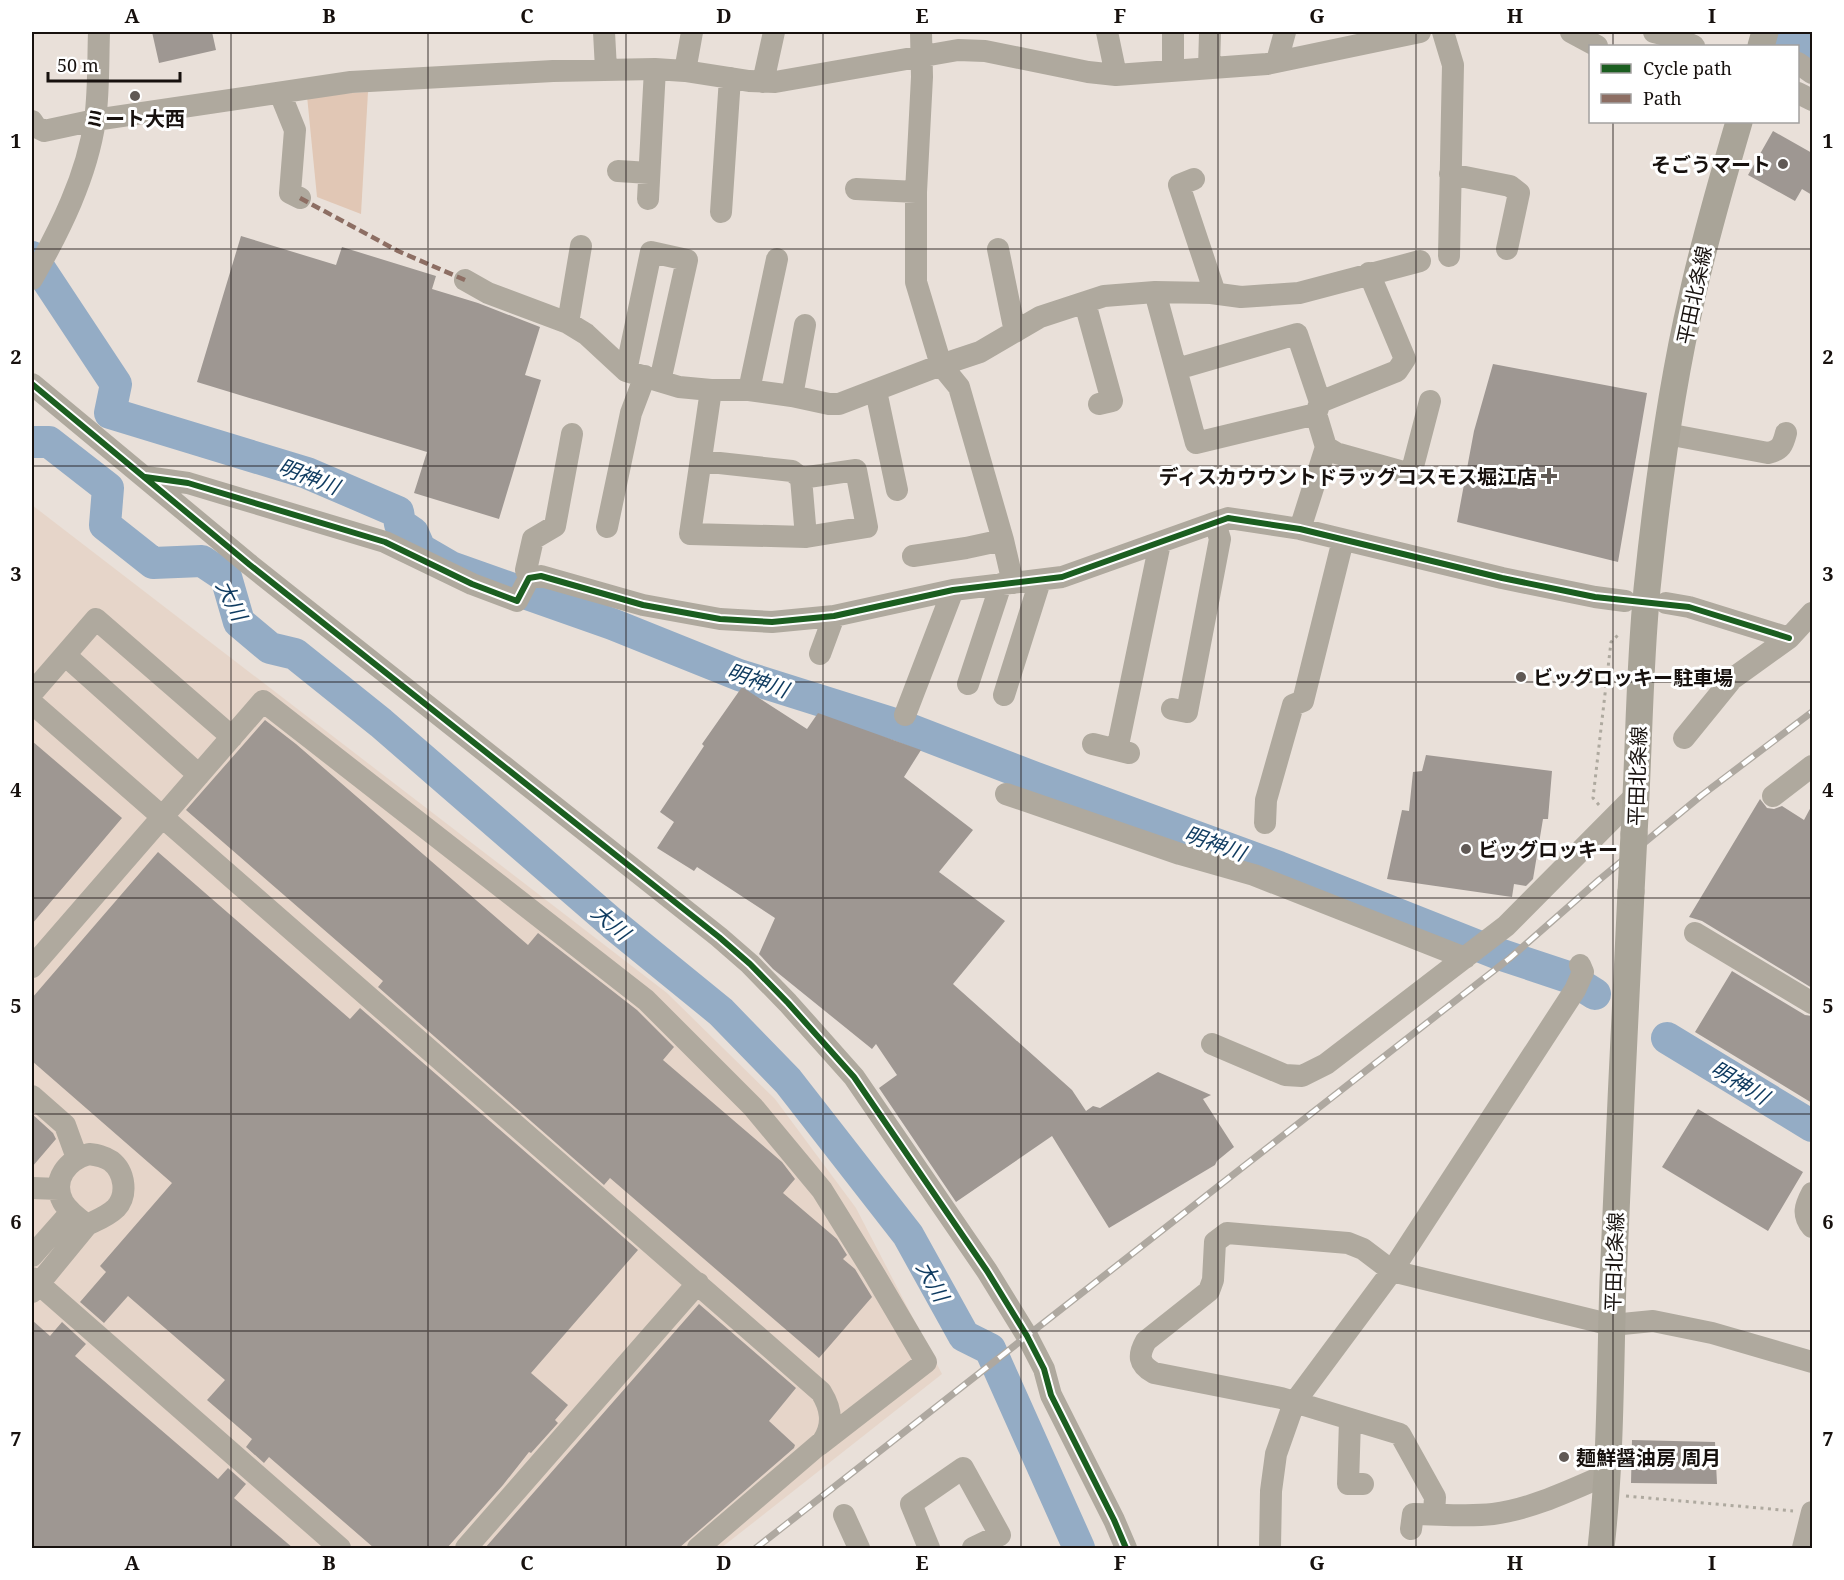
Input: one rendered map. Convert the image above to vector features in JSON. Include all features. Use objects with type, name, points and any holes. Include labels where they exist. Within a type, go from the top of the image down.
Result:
[{"type":"main road","name":"平田北条線","points":[[1601,1548],[1610,1434],[1612,1325],[1637,794],[1640,677],[1647,591],[1667,434],[1691,298],[1732,125]]},
{"type":"street","points":[[33,277],[50,247],[79,182],[95,120],[99,32]]},
{"type":"street","points":[[604,32],[606,69]]},
{"type":"street","points":[[685,71],[692,32]]},
{"type":"street","points":[[763,82],[774,32]]},
{"type":"street","points":[[921,32],[916,282],[941,365],[958,387],[1003,540],[1007,584],[968,684]]},
{"type":"street","points":[[1107,32],[1116,75]]},
{"type":"street","points":[[1173,32],[1173,70]]},
{"type":"street","points":[[1209,68],[1210,32]]},
{"type":"street","points":[[1277,62],[1284,32]]},
{"type":"street","points":[[32,121],[36,127],[44,131],[95,120],[351,82],[606,69],[685,71],[763,82],[804,78],[958,50],[986,51],[1088,72],[1116,75],[1277,62],[1420,32]]},
{"type":"street","points":[[1443,32],[1453,65],[1449,256]]},
{"type":"street","points":[[1571,32],[1595,45]]},
{"type":"street","points":[[1654,32],[1692,45]]},
{"type":"street","points":[[1799,64],[1812,73]]},
{"type":"street","points":[[648,199],[655,69]]},
{"type":"street","points":[[721,212],[730,78]]},
{"type":"street","points":[[280,93],[295,130],[290,193],[300,198]]},
{"type":"street","points":[[618,171],[649,173]]},
{"type":"street","points":[[1450,174],[1510,186],[1519,193],[1509,249]]},
{"type":"street","points":[[1194,179],[1179,185],[1215,293]]},
{"type":"street","points":[[856,189],[916,192]]},
{"type":"street","points":[[568,323],[581,246]]},
{"type":"street","points":[[998,249],[1015,332]]},
{"type":"street","points":[[749,390],[777,259]]},
{"type":"street","points":[[465,280],[488,293],[568,323],[644,376],[679,387],[749,390],[839,404],[980,352],[1040,317],[1104,296],[1155,292],[1215,293],[1241,297],[1299,293],[1420,261]]},
{"type":"street","points":[[1155,292],[1196,443],[1318,408],[1397,371],[1405,359],[1369,273]]},
{"type":"street","points":[[1084,303],[1112,400],[1099,404]]},
{"type":"street","points":[[792,396],[805,324]]},
{"type":"street","points":[[1177,369],[1297,334],[1318,408],[1326,447],[1300,529]]},
{"type":"street","points":[[607,527],[631,413],[644,376]]},
{"type":"street","points":[[32,384],[250,565],[719,937],[750,964],[819,1035],[854,1077],[987,1272],[1027,1336],[1044,1369],[1051,1395],[1126,1548]]},
{"type":"street","points":[[701,460],[792,471],[801,478],[856,470],[867,527],[806,537],[690,534],[711,390]]},
{"type":"street","points":[[876,392],[897,490]]},
{"type":"street","points":[[1326,447],[1335,453],[1411,474],[1430,401]]},
{"type":"street","points":[[1667,434],[1768,453],[1783,446],[1786,433]]},
{"type":"street","points":[[145,477],[188,483],[385,542],[472,584],[518,601],[525,585],[533,539],[555,526],[572,434]]},
{"type":"street","points":[[801,478],[806,537]]},
{"type":"street","points":[[525,585],[541,576],[643,605],[720,620],[772,622],[834,616],[953,590],[1062,577],[1228,518],[1300,529],[1502,578],[1624,601]]},
{"type":"street","points":[[1172,709],[1187,712],[1220,539],[1215,523]]},
{"type":"street","points":[[913,556],[1003,540]]},
{"type":"street","points":[[1265,823],[1266,800],[1293,705],[1303,701],[1343,540]]},
{"type":"street","points":[[1093,744],[1123,751],[1160,543]]},
{"type":"street","points":[[1004,695],[1040,581]]},
{"type":"street","points":[[905,716],[953,590]]},
{"type":"street","points":[[1666,603],[1689,607],[1789,638]]},
{"type":"street","points":[[1684,738],[1732,679],[1789,638],[1812,613]]},
{"type":"street","points":[[820,654],[834,616]]},
{"type":"street","points":[[32,693],[96,619],[232,737]]},
{"type":"street","points":[[65,654],[199,775]]},
{"type":"street","points":[[32,967],[263,701],[646,1000],[753,1107],[822,1190],[926,1362],[819,1444],[698,1548]]},
{"type":"street","points":[[32,703],[821,1392],[828,1403],[830,1430],[819,1444]]},
{"type":"street","points":[[1773,796],[1812,766]]},
{"type":"street","points":[[1006,794],[1180,854],[1254,876],[1470,955]]},
{"type":"street","points":[[1212,1044],[1285,1076],[1302,1076],[1326,1064],[1506,926],[1637,794]]},
{"type":"street","points":[[1695,933],[1812,1004]]},
{"type":"street","points":[[1270,1548],[1271,1491],[1276,1454],[1294,1403],[1392,1271],[1575,990],[1583,972],[1580,965]]},
{"type":"street","points":[[32,1096],[64,1125],[77,1158]]},
{"type":"street","points":[[32,1256],[79,1218],[108,1215],[117,1206],[123,1195],[124,1182],[120,1171],[112,1161],[101,1155],[89,1154],[77,1158],[67,1166],[60,1177],[59,1189],[63,1202],[79,1218]]},
{"type":"street","points":[[32,1188],[59,1189]]},
{"type":"street","points":[[1812,1192],[1805,1210],[1806,1218],[1812,1227]]},
{"type":"street","points":[[79,1218],[34,1285],[340,1548]]},
{"type":"street","points":[[1434,1514],[1435,1497],[1400,1434],[1281,1398],[1154,1373],[1146,1369],[1141,1361],[1140,1351],[1146,1341],[1209,1291],[1213,1280],[1215,1242],[1227,1233],[1348,1243],[1363,1249],[1392,1271],[1612,1325],[1653,1321],[1712,1333],[1812,1362]]},
{"type":"street","points":[[466,1548],[698,1283]]},
{"type":"street","points":[[1350,1420],[1348,1484],[1363,1484]]},
{"type":"street","points":[[929,1548],[911,1504],[963,1468],[1000,1535],[973,1548]]},
{"type":"street","points":[[1411,1529],[1413,1514],[1491,1514],[1607,1484]]},
{"type":"street","points":[[1803,1548],[1812,1513]]},
{"type":"street","points":[[844,1515],[859,1548]]},
{"type":"path","points":[[1610,821],[1593,798],[1611,642],[1620,635],[1621,626]]},
{"type":"path","points":[[1607,1484],[1812,1513]]},
{"type":"shaded area","points":[[368,92],[361,214],[317,197],[307,96]]},
{"type":"shaded area","points":[[32,505],[667,993],[775,1099],[856,1208],[942,1374],[721,1548],[32,1548]]},
{"type":"building","points":[[152,32],[212,32],[216,50],[159,63]]},
{"type":"building","name":"そごうマート","points":[[1773,131],[1812,153],[1812,195],[1802,189],[1795,201],[1748,175]]},
{"type":"building","points":[[241,236],[336,265],[342,247],[436,276],[432,289],[478,303],[540,327],[525,375],[541,380],[499,519],[414,493],[427,452],[197,382]]},
{"type":"building","name":"ディスカウウントドラッグコスモス堀江店","points":[[1493,364],[1647,393],[1618,562],[1457,522],[1474,431]]},
{"type":"building","points":[[742,687],[807,729],[818,713],[921,750],[904,777],[973,830],[939,872],[1005,921],[953,984],[1072,1090],[1086,1111],[1093,1106],[1100,1108],[1158,1072],[1211,1095],[1203,1099],[1234,1147],[1215,1165],[1109,1228],[1052,1136],[956,1202],[879,1088],[897,1075],[876,1044],[872,1049],[773,969],[759,954],[775,918],[697,867],[694,871],[657,848],[674,822],[660,812],[704,746],[702,744]]},
{"type":"building","points":[[265,720],[296,744],[528,945],[538,933],[637,1010],[674,1047],[663,1060],[782,1162],[795,1179],[783,1193],[837,1239],[847,1255],[843,1259],[855,1269],[872,1297],[819,1358],[610,1178],[604,1185],[378,987],[383,981],[186,810]]},
{"type":"building","points":[[32,741],[122,818],[32,924]]},
{"type":"building","name":"ビッグロッキー","points":[[1426,755],[1552,771],[1548,819],[1543,819],[1533,879],[1526,886],[1514,884],[1512,897],[1387,879],[1402,810],[1409,811],[1413,772],[1422,771]]},
{"type":"building","points":[[1760,799],[1767,808],[1774,809],[1782,806],[1804,820],[1812,805],[1812,988],[1702,921],[1689,917]]},
{"type":"building","points":[[158,852],[350,1019],[360,1008],[638,1250],[531,1373],[568,1405],[555,1420],[558,1423],[531,1453],[529,1452],[447,1548],[374,1548],[269,1457],[264,1463],[246,1447],[252,1439],[207,1400],[225,1380],[128,1296],[104,1323],[80,1302],[106,1272],[100,1266],[172,1183],[32,1061],[32,998]]},
{"type":"building","points":[[1732,971],[1805,1015],[1812,1016],[1812,1103],[1695,1032]]},
{"type":"building","points":[[1698,1109],[1803,1172],[1768,1231],[1662,1167]]},
{"type":"building","points":[[32,1114],[53,1133],[56,1139],[32,1167]]},
{"type":"building","points":[[699,1304],[796,1388],[769,1421],[795,1445],[794,1448],[679,1548],[485,1548]]},
{"type":"building","points":[[32,1320],[50,1336],[62,1322],[86,1344],[75,1356],[218,1479],[228,1468],[246,1484],[234,1498],[293,1548],[32,1548]]},
{"type":"building","points":[[1632,1440],[1715,1442],[1717,1484],[1631,1483]]},
{"type":"waterway","points":[[1783,32],[1812,50]]},
{"type":"waterway","name":"明神川","points":[[32,257],[116,384],[110,413],[307,473],[398,512],[400,524],[413,533],[420,549],[451,567],[612,624],[739,675],[901,726],[1279,867],[1496,953],[1568,977],[1595,994]]},
{"type":"waterway","name":"大川","points":[[32,442],[49,442],[108,488],[105,525],[153,563],[202,561],[226,577],[239,622],[270,648],[295,654],[381,723],[613,924],[721,1012],[788,1081],[908,1235],[964,1336],[990,1349],[1079,1548]]},
{"type":"waterway","name":"明神川","points":[[1667,1038],[1812,1126]]},
{"type":"railway","points":[[756,1548],[1510,958],[1599,880],[1702,795],[1812,712]]},
{"type":"marked path","points":[[300,198],[398,251],[465,280]]},
{"type":"cycle path","points":[[32,384],[250,565],[719,937],[750,964],[788,1003],[854,1077],[987,1271],[1027,1336],[1044,1369],[1051,1395],[1126,1548]]},
{"type":"cycle path","points":[[145,477],[188,483],[385,542],[472,584],[517,601],[529,578],[541,576],[643,605],[720,619],[772,622],[834,616],[953,590],[1062,577],[1228,518],[1300,529],[1502,578],[1595,597],[1689,607],[1789,638]]},
{"type":"place","name":"ミート大西","points":[[135,96]]},
{"type":"place","name":"そごうマート","points":[[1783,164]]},
{"type":"place","name":"ディスカウウントドラッグコスモス堀江店","points":[[1549,476]]},
{"type":"place","name":"ビッグロッキー駐車場","points":[[1521,677]]},
{"type":"place","name":"ビッグロッキー","points":[[1466,849]]},
{"type":"place","name":"麺鮮醤油房 周月","points":[[1564,1457]]}]
